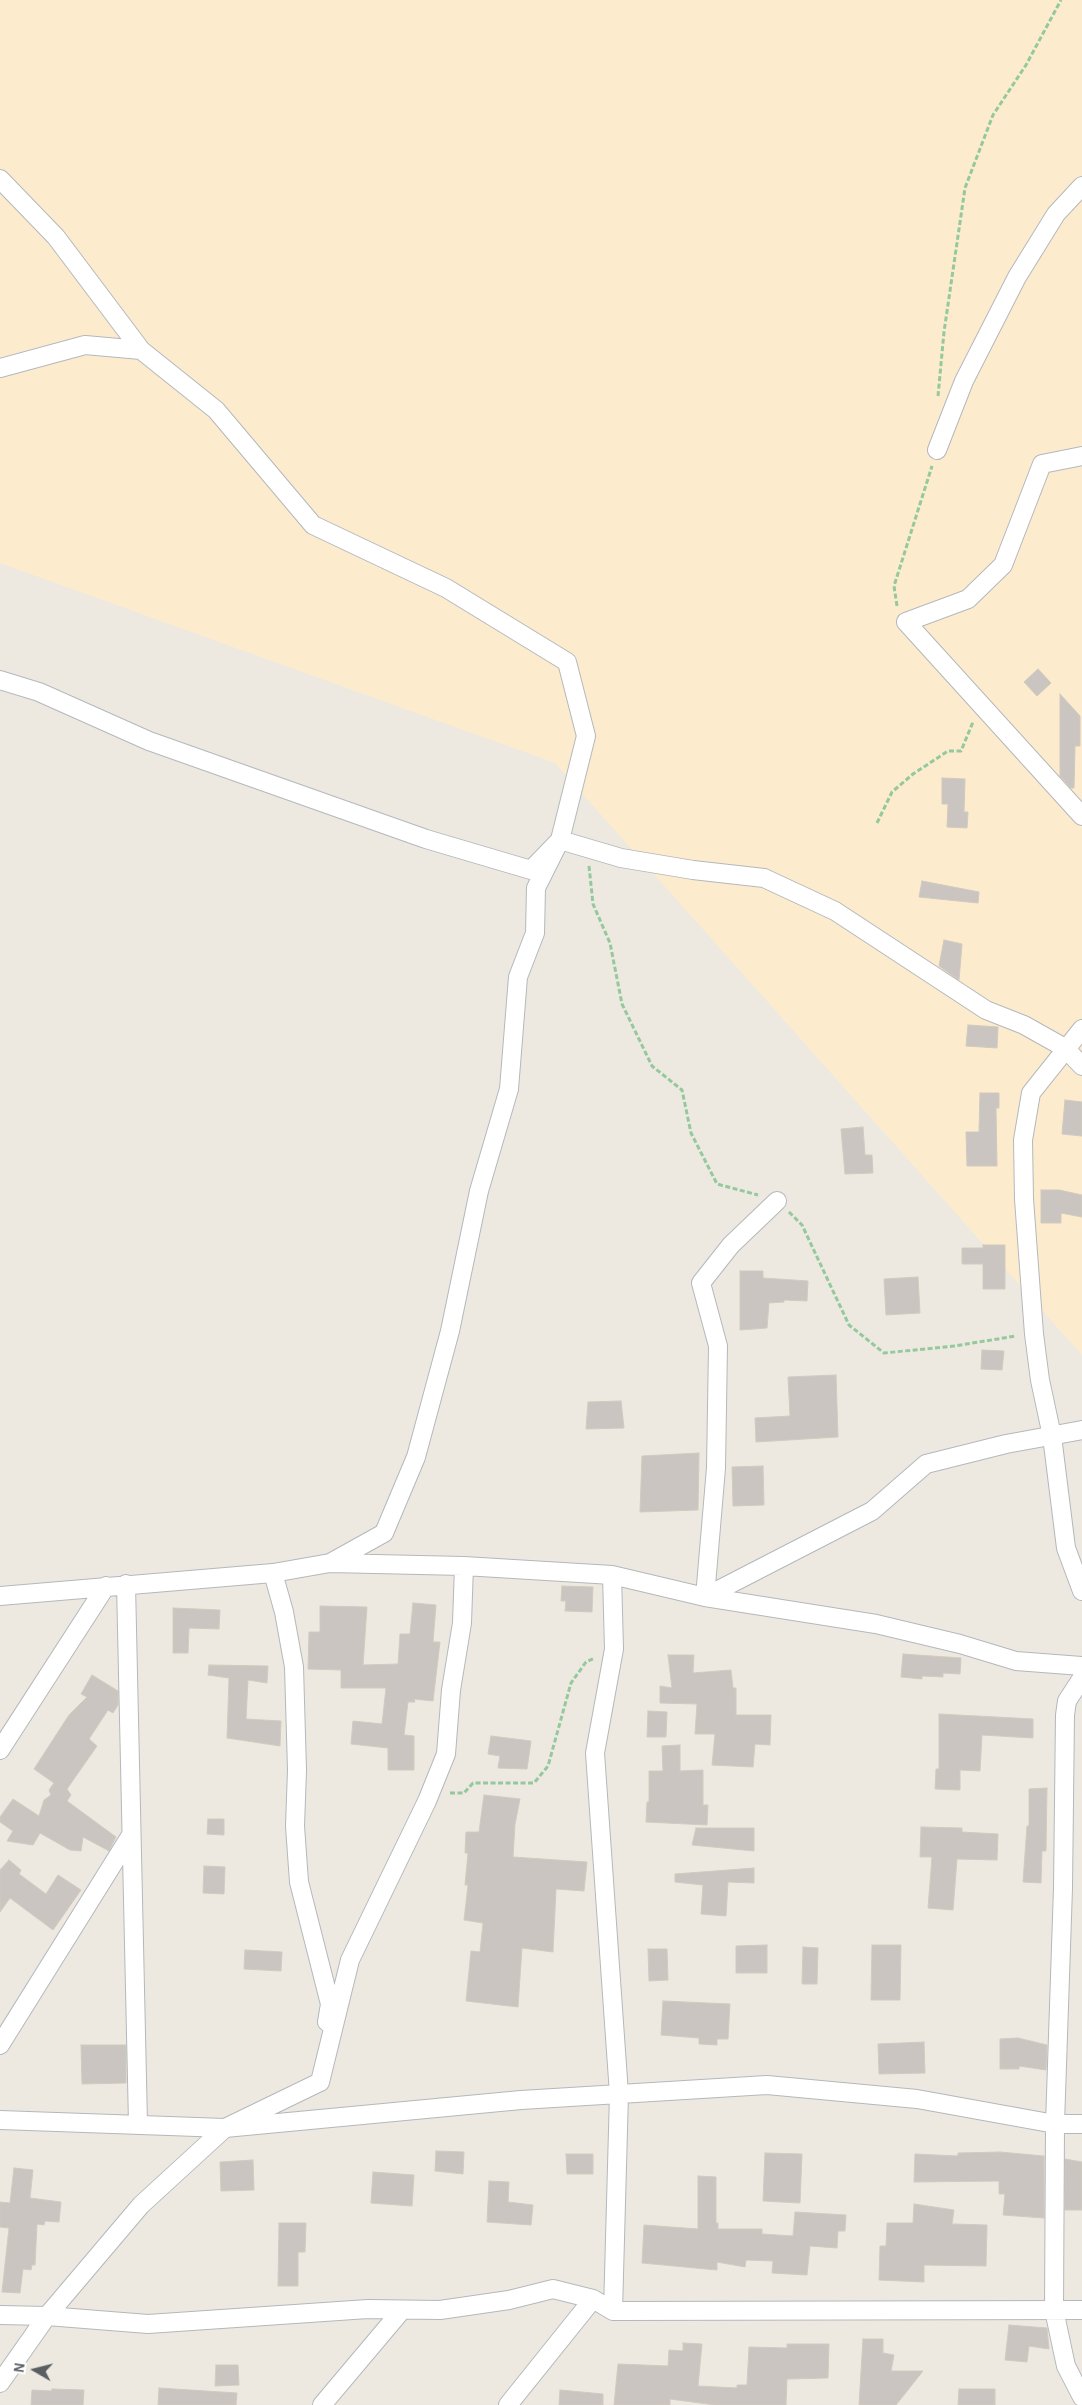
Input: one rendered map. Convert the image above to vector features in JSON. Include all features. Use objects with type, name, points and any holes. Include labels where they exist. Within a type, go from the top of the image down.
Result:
[{"type":"street","points":[[0,179],[56,238],[141,350],[216,410],[313,525],[446,588],[567,662],[586,736],[560,840],[536,888],[535,933],[518,977],[509,1089],[479,1191],[450,1331],[416,1457],[384,1533],[330,1563]]},
{"type":"street","points":[[937,450],[964,380],[1017,278],[1056,214],[1082,186]]},
{"type":"street","points":[[0,368],[85,345],[141,350]]},
{"type":"street","points":[[1082,456],[1042,464],[1003,565],[968,599],[906,622],[1082,816]]},
{"type":"street","points":[[0,680],[39,692],[150,741],[426,839],[532,870],[560,840]]},
{"type":"street","points":[[560,840],[620,858],[693,870],[764,878],[835,911],[986,1010],[1024,1025],[1065,1048],[1082,1066]]},
{"type":"street","points":[[1082,1029],[1031,1093],[1023,1140],[1024,1199],[1034,1334],[1040,1380],[1052,1436],[1066,1548],[1082,1590]]},
{"type":"street","points":[[705,1597],[716,1468],[718,1346],[701,1283],[731,1245],[777,1201]]},
{"type":"street","points":[[705,1597],[872,1512],[926,1464],[1006,1444],[1082,1430]]},
{"type":"street","points":[[0,1596],[273,1573],[330,1563],[464,1566],[612,1575],[705,1597],[876,1624],[960,1644],[1016,1661],[1082,1666]]},
{"type":"street","points":[[320,2082],[350,1960],[427,1801],[446,1754],[451,1690],[462,1623],[464,1566]]},
{"type":"street","points":[[273,1573],[284,1612],[294,1667],[297,1770],[295,1826],[299,1882],[330,2004],[320,2082]]},
{"type":"street","points":[[612,1575],[614,1650],[594,1752],[620,2094],[612,2311]]},
{"type":"street","points":[[126,1584],[138,2124]]},
{"type":"street","points":[[0,1750],[106,1586]]},
{"type":"street","points":[[1082,1678],[1067,1701],[1065,1715],[1063,1888],[1055,2124],[1054,2310],[1066,2366],[1082,2397]]},
{"type":"street","points":[[0,2045],[131,1836]]},
{"type":"street","points":[[0,2383],[48,2316],[141,2205],[225,2128],[320,2082]]},
{"type":"street","points":[[0,2120],[225,2128],[520,2100],[767,2085],[917,2099],[1055,2124],[1082,2124]]},
{"type":"street","points":[[0,2315],[48,2316],[148,2324],[368,2310],[440,2310],[509,2300],[553,2289],[593,2299],[612,2311],[1082,2310]]},
{"type":"street","points":[[508,2405],[593,2299]]},
{"type":"street","points":[[322,2405],[402,2310]]},
{"type":"path","points":[[586,858],[591,876],[593,904],[610,944],[622,1004],[652,1066],[682,1090],[691,1133],[718,1184],[777,1201],[802,1225],[849,1325],[884,1353],[954,1346],[1034,1334]]},
{"type":"path","points":[[427,1801],[453,1792],[464,1793],[473,1782],[534,1783],[548,1766],[571,1683],[586,1662],[614,1650]]},
{"type":"sand","points":[[0,0],[1082,0],[1082,1355],[555,763],[0,563]]},
{"type":"building","points":[[1038,669],[1051,683],[1037,696],[1024,682]]},
{"type":"building","points":[[1060,694],[1080,716],[1080,746],[1075,746],[1074,788],[1071,788],[1060,776]]},
{"type":"building","points":[[942,778],[965,779],[964,812],[968,812],[967,828],[947,827],[948,804],[942,804]]},
{"type":"building","points":[[922,881],[979,892],[978,903],[919,897]]},
{"type":"building","points":[[944,940],[962,944],[959,980],[939,966]]},
{"type":"building","points":[[968,1025],[998,1027],[997,1048],[966,1046]]},
{"type":"building","points":[[980,1093],[999,1093],[999,1108],[996,1108],[997,1166],[967,1166],[966,1132],[979,1132]]},
{"type":"building","points":[[1065,1100],[1082,1102],[1082,1136],[1062,1134]]},
{"type":"building","points":[[863,1127],[865,1155],[872,1155],[873,1173],[845,1174],[841,1129]]},
{"type":"building","points":[[1041,1190],[1059,1190],[1082,1195],[1082,1217],[1061,1213],[1061,1223],[1041,1223]]},
{"type":"building","points":[[983,1245],[1005,1245],[1005,1289],[983,1289],[983,1264],[962,1264],[962,1248],[983,1248]]},
{"type":"building","points":[[740,1271],[763,1271],[763,1278],[808,1281],[807,1301],[784,1300],[784,1302],[769,1303],[767,1328],[740,1330]]},
{"type":"building","points":[[918,1277],[920,1313],[886,1315],[884,1279]]},
{"type":"building","points":[[982,1350],[1004,1351],[1002,1370],[981,1369]]},
{"type":"building","points":[[836,1375],[838,1437],[756,1442],[755,1418],[790,1416],[788,1377]]},
{"type":"building","points":[[621,1401],[624,1428],[586,1429],[588,1402]]},
{"type":"building","points":[[699,1453],[698,1510],[640,1512],[642,1456]]},
{"type":"building","points":[[763,1466],[764,1505],[733,1506],[732,1467]]},
{"type":"building","points":[[562,1586],[593,1587],[592,1612],[565,1611],[566,1601],[561,1601]]},
{"type":"building","points":[[413,1603],[436,1605],[433,1642],[440,1642],[433,1701],[414,1699],[415,1702],[408,1702],[404,1735],[414,1736],[414,1770],[388,1770],[388,1748],[351,1744],[353,1721],[382,1724],[386,1688],[341,1688],[341,1670],[308,1669],[309,1632],[320,1632],[320,1606],[367,1607],[363,1665],[398,1664],[400,1634],[410,1634]]},
{"type":"building","points":[[173,1608],[220,1610],[219,1629],[189,1628],[188,1653],[173,1653]]},
{"type":"building","points":[[903,1654],[961,1658],[960,1674],[943,1673],[943,1677],[922,1676],[922,1679],[901,1677]]},
{"type":"building","points":[[668,1655],[694,1655],[693,1673],[731,1670],[733,1688],[736,1688],[736,1715],[771,1715],[770,1745],[755,1744],[753,1767],[712,1765],[715,1734],[695,1734],[697,1704],[660,1703],[660,1686],[672,1688]]},
{"type":"building","points":[[209,1665],[268,1666],[267,1683],[248,1680],[246,1719],[281,1721],[280,1746],[227,1738],[229,1678],[208,1675]]},
{"type":"building","points":[[92,1675],[118,1691],[118,1705],[113,1713],[108,1710],[89,1739],[97,1746],[67,1789],[71,1795],[67,1801],[116,1837],[109,1851],[83,1837],[81,1851],[70,1850],[40,1833],[33,1845],[7,1841],[13,1831],[0,1822],[0,1817],[13,1799],[39,1816],[44,1800],[51,1795],[49,1790],[54,1783],[34,1769],[69,1715],[87,1697],[81,1694]]},
{"type":"building","points":[[648,1711],[667,1712],[666,1737],[647,1737]]},
{"type":"building","points":[[939,1714],[1033,1719],[1033,1738],[982,1735],[980,1771],[960,1770],[960,1790],[935,1789],[936,1769],[939,1769]]},
{"type":"building","points":[[491,1736],[531,1741],[527,1769],[498,1768],[500,1756],[488,1754]]},
{"type":"building","points":[[680,1745],[680,1771],[703,1770],[703,1805],[708,1805],[707,1825],[646,1822],[647,1802],[649,1802],[649,1771],[663,1771],[662,1746]]},
{"type":"building","points":[[1047,1788],[1046,1851],[1042,1851],[1041,1883],[1023,1882],[1027,1826],[1029,1826],[1029,1789]]},
{"type":"building","points":[[484,1795],[520,1799],[515,1824],[513,1857],[587,1862],[584,1891],[556,1889],[553,1952],[522,1948],[518,2007],[466,2001],[471,1951],[480,1952],[483,1923],[464,1920],[468,1885],[465,1885],[468,1853],[465,1853],[466,1832],[479,1832]]},
{"type":"building","points":[[208,1819],[224,1819],[224,1835],[207,1834]]},
{"type":"building","points":[[921,1827],[962,1828],[962,1832],[998,1834],[997,1860],[957,1859],[953,1910],[928,1908],[932,1857],[920,1857]]},
{"type":"building","points":[[696,1828],[754,1828],[754,1851],[692,1845]]},
{"type":"building","points":[[9,1860],[21,1870],[19,1874],[46,1894],[58,1875],[81,1890],[53,1930],[10,1898],[0,1912],[0,1870]]},
{"type":"building","points":[[204,1866],[225,1867],[224,1894],[203,1893]]},
{"type":"building","points":[[754,1868],[754,1883],[728,1882],[726,1916],[701,1914],[703,1885],[675,1882],[675,1874]]},
{"type":"building","points":[[767,1945],[767,1973],[736,1973],[736,1946]]},
{"type":"building","points":[[872,1945],[901,1945],[900,2000],[871,2000]]},
{"type":"building","points":[[803,1947],[818,1948],[817,1984],[802,1984]]},
{"type":"building","points":[[648,1949],[667,1949],[668,1980],[649,1981]]},
{"type":"building","points":[[245,1950],[282,1952],[281,1971],[244,1969]]},
{"type":"building","points":[[663,2001],[730,2004],[728,2039],[717,2039],[717,2045],[699,2044],[699,2038],[661,2035]]},
{"type":"building","points":[[1018,2038],[1047,2045],[1046,2070],[1019,2066],[1019,2069],[1000,2069],[1000,2039]]},
{"type":"building","points":[[924,2042],[925,2073],[879,2074],[878,2044]]},
{"type":"building","points":[[81,2045],[126,2045],[126,2083],[82,2084]]},
{"type":"building","points":[[436,2151],[464,2152],[463,2174],[435,2171]]},
{"type":"building","points":[[1000,2152],[1044,2156],[1044,2218],[1003,2215],[1005,2194],[999,2194],[999,2181],[914,2182],[915,2154],[958,2156],[958,2153]]},
{"type":"building","points":[[765,2153],[802,2154],[800,2203],[763,2201]]},
{"type":"building","points":[[566,2154],[593,2154],[593,2174],[567,2174]]},
{"type":"building","points":[[1065,2159],[1082,2162],[1082,2210],[1065,2210]]},
{"type":"building","points":[[253,2160],[254,2190],[221,2191],[220,2162]]},
{"type":"building","points":[[14,2168],[33,2170],[30,2198],[61,2202],[59,2222],[45,2221],[44,2225],[37,2224],[35,2265],[32,2265],[31,2270],[23,2269],[20,2293],[2,2292],[9,2228],[0,2227],[0,2202],[10,2203]]},
{"type":"building","points":[[373,2172],[414,2175],[412,2206],[371,2203]]},
{"type":"building","points":[[698,2176],[716,2177],[716,2223],[718,2223],[718,2229],[762,2229],[762,2234],[793,2236],[795,2212],[846,2215],[845,2231],[838,2231],[837,2248],[810,2246],[807,2275],[772,2273],[773,2261],[746,2260],[745,2267],[717,2262],[717,2270],[642,2263],[644,2225],[698,2229]]},
{"type":"building","points":[[489,2181],[509,2182],[508,2202],[533,2205],[531,2225],[487,2222]]},
{"type":"building","points":[[914,2204],[954,2210],[952,2224],[987,2225],[986,2266],[924,2265],[924,2282],[879,2280],[880,2246],[886,2246],[887,2223],[913,2223]]},
{"type":"building","points":[[279,2223],[306,2223],[305,2252],[298,2252],[298,2286],[278,2286]]},
{"type":"building","points":[[1009,2325],[1047,2328],[1049,2349],[1029,2346],[1027,2362],[1005,2360]]},
{"type":"building","points":[[863,2339],[883,2339],[883,2353],[894,2355],[891,2371],[923,2371],[896,2405],[859,2405]]},
{"type":"building","points":[[683,2343],[702,2344],[698,2386],[737,2388],[737,2385],[747,2385],[749,2347],[787,2348],[787,2344],[829,2344],[828,2378],[787,2379],[786,2405],[715,2405],[670,2399],[670,2405],[614,2405],[618,2364],[668,2366],[669,2350],[683,2351]]},
{"type":"building","points":[[216,2365],[238,2365],[239,2385],[215,2386]]},
{"type":"building","points":[[159,2388],[237,2393],[236,2405],[158,2405]]},
{"type":"building","points":[[52,2389],[84,2390],[83,2405],[31,2405],[32,2390],[52,2391]]},
{"type":"building","points":[[959,2389],[995,2389],[995,2405],[958,2405]]},
{"type":"building","points":[[560,2390],[603,2394],[603,2405],[559,2405]]}]
